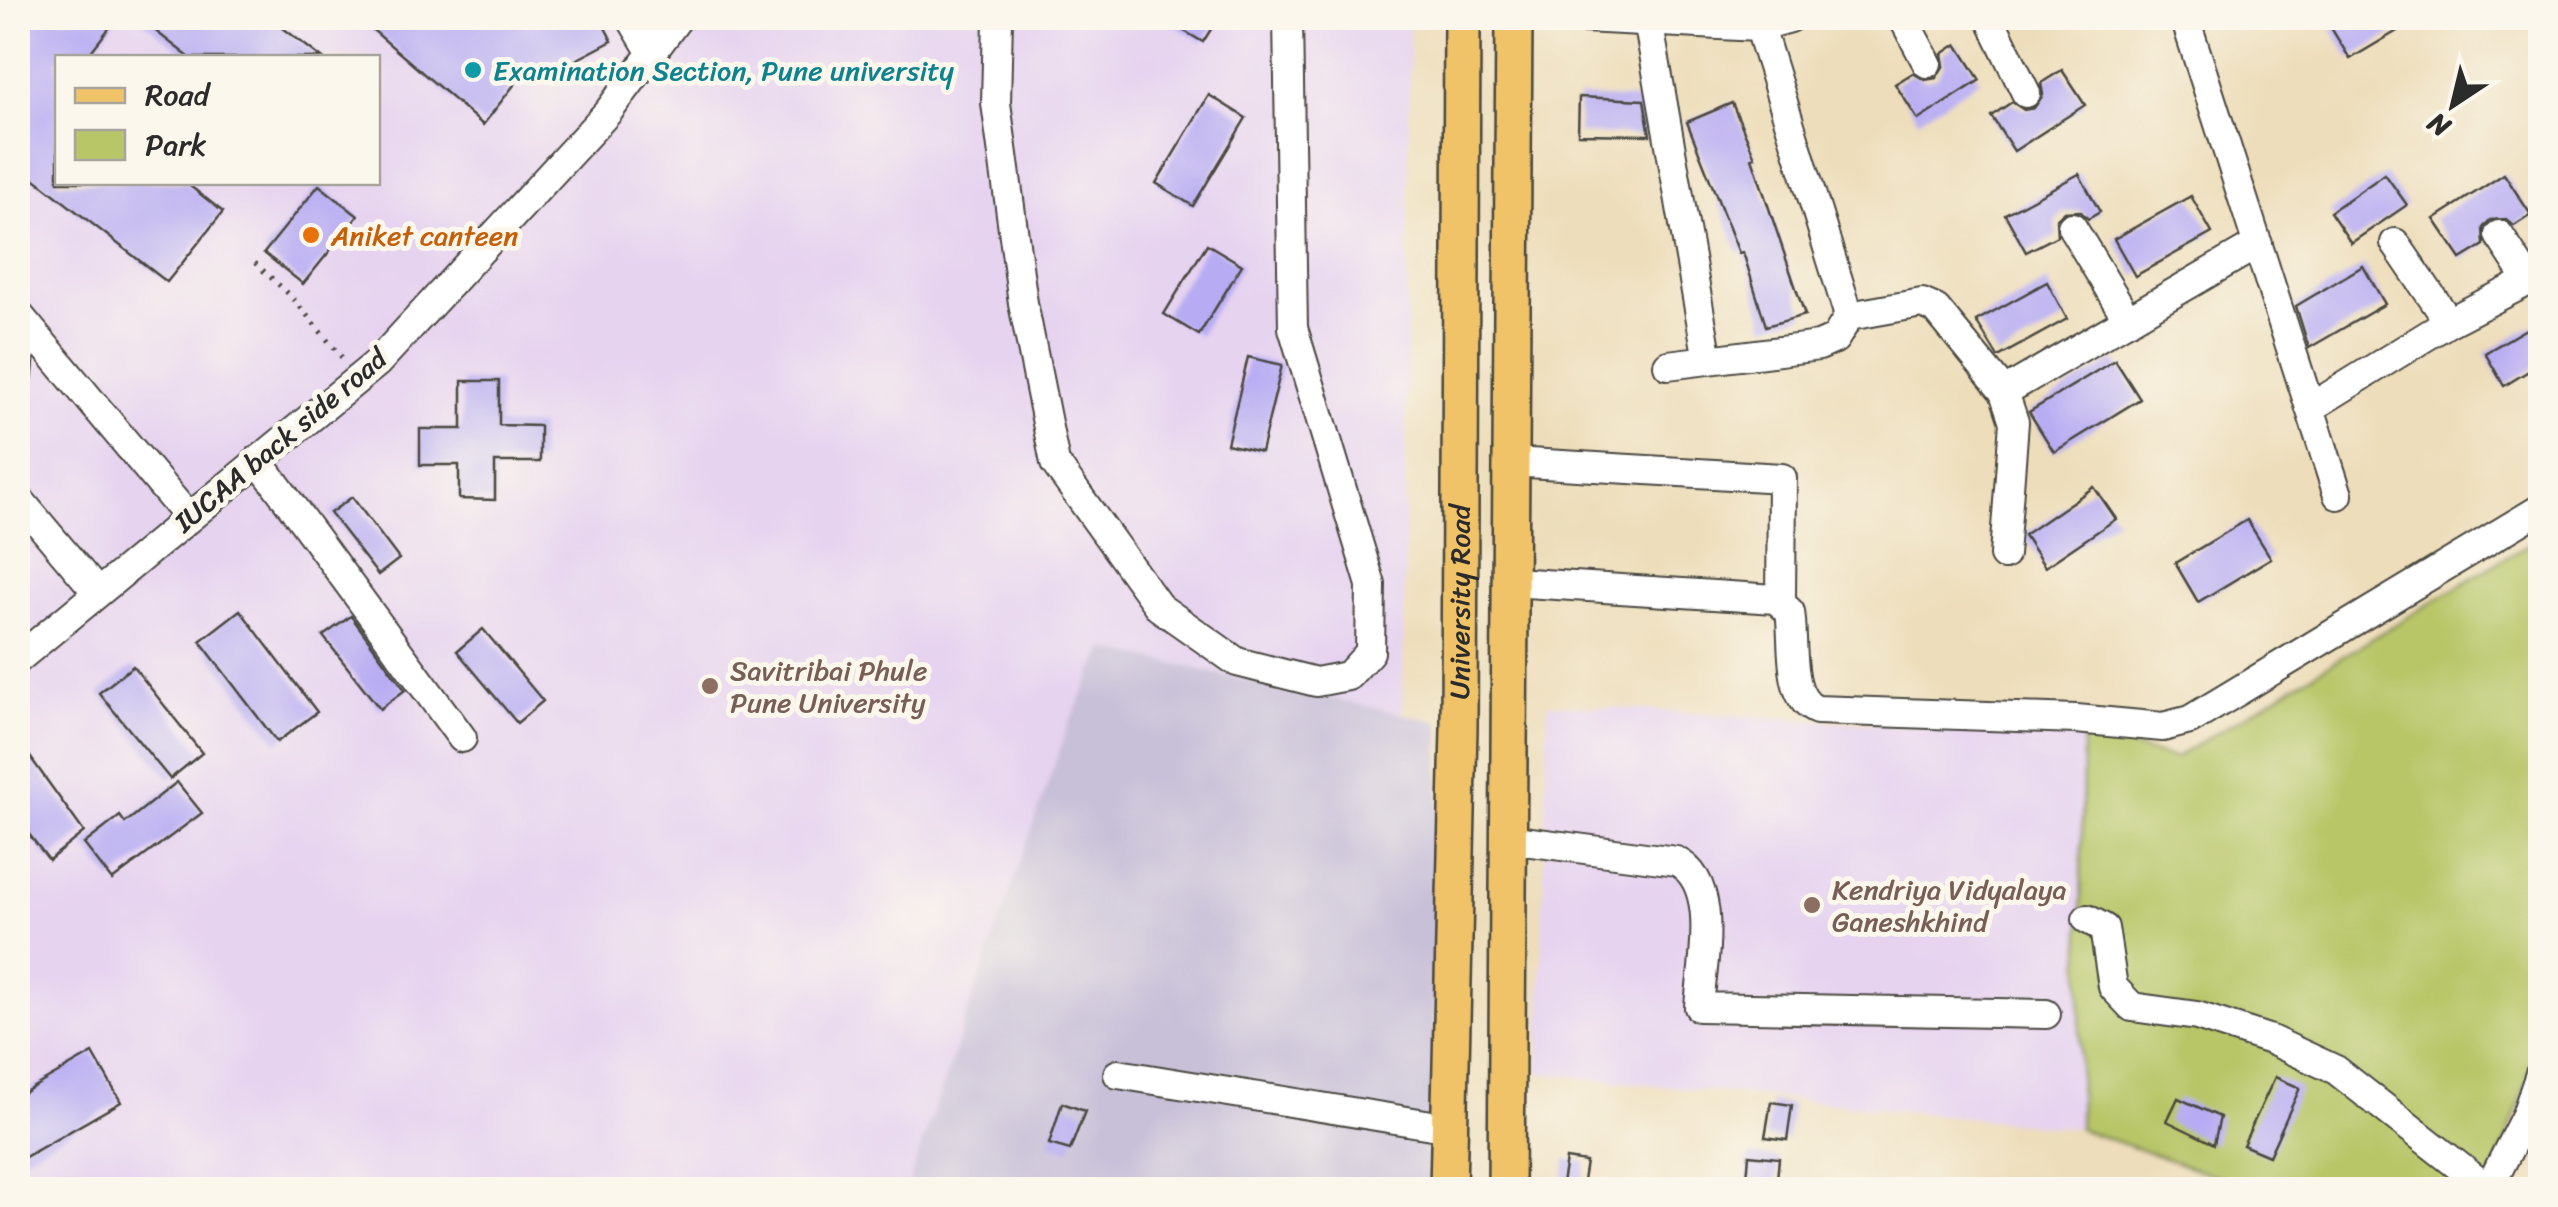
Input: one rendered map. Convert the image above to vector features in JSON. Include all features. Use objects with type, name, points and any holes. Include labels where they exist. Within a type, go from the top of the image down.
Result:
[{"type":"main road","name":"University Road","points":[[1448,1190],[1459,728],[1462,18]]},
{"type":"main road","name":"University Road","points":[[1506,1190],[1514,18]]},
{"type":"street","points":[[631,18],[652,53]]},
{"type":"street","name":"IUCAA back side road","points":[[18,659],[360,377],[608,112],[678,18]]},
{"type":"street","points":[[998,18],[999,121],[1022,303],[1054,463],[1158,607],[1236,662],[1316,682],[1348,676],[1370,652],[1370,585],[1294,328],[1288,18]]},
{"type":"street","points":[[1584,18],[1757,22],[1790,18]]},
{"type":"street","points":[[1904,18],[1927,64]]},
{"type":"street","points":[[2185,18],[2338,495]]},
{"type":"street","points":[[1648,20],[1708,360]]},
{"type":"street","points":[[1990,20],[2026,93]]},
{"type":"street","points":[[1757,22],[1849,316]]},
{"type":"street","points":[[2072,227],[2128,320]]},
{"type":"street","points":[[2310,408],[2448,322],[2535,278],[2499,236]]},
{"type":"street","points":[[2395,243],[2448,322]]},
{"type":"street","points":[[2004,392],[2258,244]]},
{"type":"street","points":[[1668,365],[1820,346],[1835,339],[1849,316],[1922,303],[1936,308],[2004,392],[2014,422],[2004,555]]},
{"type":"street","points":[[18,376],[20,317]]},
{"type":"street","points":[[20,317],[188,516]]},
{"type":"street","points":[[258,460],[462,738]]},
{"type":"street","points":[[1511,462],[1782,478],[1781,601],[1792,618],[1799,694],[1812,709],[2076,719],[2162,727],[2190,720],[2540,509]]},
{"type":"street","points":[[18,498],[97,592]]},
{"type":"street","points":[[1511,582],[1781,601]]},
{"type":"street","points":[[1509,839],[1676,861],[1691,868],[1700,884],[1704,929],[1699,1007],[2046,1014]]},
{"type":"street","points":[[2087,919],[2104,928],[2113,987],[2132,1007],[2198,1016],[2271,1040],[2336,1070],[2488,1189],[2526,1115],[2540,1074]]},
{"type":"street","points":[[1118,1074],[1450,1128]]},
{"type":"path","points":[[256,263],[291,296],[360,377]]},
{"type":"shaded area","name":"Savitribai Phule Pune University","points":[[18,18],[1410,18],[1398,1189],[18,1189]]},
{"type":"shaded area","points":[[1104,649],[1440,722],[1431,1189],[906,1190],[1067,728]]},
{"type":"shaded area","name":"Kendriya Vidyalaya Ganeshkhind","points":[[1548,704],[2083,736],[2079,1129],[1539,1073]]},
{"type":"green space","points":[[2540,537],[2540,1046],[2488,1189],[2256,1189],[2079,1129],[2083,736],[2175,758]]},
{"type":"building","points":[[24,18],[117,18],[88,55],[55,55],[55,185],[189,185],[223,212],[167,282],[18,166],[18,25]]},
{"type":"building","points":[[139,18],[270,18],[318,55],[186,55]]},
{"type":"building","name":"Examination Section, Pune university","points":[[359,18],[600,18],[612,41],[551,73],[528,67],[483,125]]},
{"type":"building","points":[[1162,18],[1218,18],[1203,42]]},
{"type":"building","points":[[2325,18],[2419,18],[2350,59]]},
{"type":"building","points":[[1957,44],[1980,80],[1918,120],[1895,84],[1913,73],[1925,80],[1936,78],[1944,65],[1942,54]]},
{"type":"building","points":[[2062,70],[2085,105],[2014,151],[1991,116],[2012,102],[2024,110],[2034,108],[2043,95],[2041,83]]},
{"type":"building","points":[[1209,95],[1246,118],[1193,206],[1156,183]]},
{"type":"building","points":[[1579,97],[1644,100],[1650,135],[1578,134]]},
{"type":"building","points":[[1732,103],[1755,157],[1752,158],[1805,315],[1766,326],[1743,252],[1739,253],[1687,122]]},
{"type":"building","points":[[2079,174],[2100,212],[2088,219],[2080,211],[2064,212],[2056,219],[2057,236],[2026,252],[2005,214]]},
{"type":"building","points":[[2385,174],[2407,205],[2351,243],[2330,212]]},
{"type":"building","points":[[2504,174],[2531,215],[2514,226],[2506,219],[2490,220],[2483,228],[2484,245],[2461,259],[2434,219]]},
{"type":"building","name":"Aniket canteen","points":[[319,185],[358,216],[303,284],[264,253]]},
{"type":"building","points":[[2191,196],[2212,233],[2135,276],[2114,239]]},
{"type":"building","points":[[1207,244],[1242,265],[1199,335],[1164,314]]},
{"type":"building","points":[[2363,266],[2385,304],[2309,348],[2296,306]]},
{"type":"building","points":[[2047,282],[2067,319],[1998,357],[1976,321]]},
{"type":"building","points":[[2533,325],[2540,338],[2540,364],[2504,386],[2485,353]]},
{"type":"building","points":[[1248,357],[1282,365],[1261,452],[1227,444]]},
{"type":"building","points":[[2115,360],[2140,399],[2054,452],[2029,412]]},
{"type":"building","points":[[462,381],[499,381],[499,425],[540,426],[540,462],[495,462],[495,500],[459,499],[459,465],[420,465],[420,429],[462,429]]},
{"type":"building","points":[[2094,487],[2116,519],[2045,567],[2024,535]]},
{"type":"building","points":[[352,497],[399,559],[378,575],[330,513]]},
{"type":"building","points":[[2247,520],[2271,558],[2198,602],[2175,563]]},
{"type":"building","points":[[240,610],[317,712],[277,742],[200,641]]},
{"type":"building","points":[[351,616],[405,690],[380,709],[323,636]]},
{"type":"building","points":[[483,629],[543,701],[517,723],[457,651]]},
{"type":"building","points":[[133,666],[202,753],[170,779],[99,693]]},
{"type":"building","points":[[18,740],[84,832],[49,860],[18,820]]},
{"type":"building","points":[[177,782],[202,813],[112,880],[84,844],[120,816],[125,823]]},
{"type":"building","points":[[93,1053],[121,1102],[18,1161],[18,1096]]},
{"type":"building","points":[[2275,1077],[2300,1088],[2269,1156],[2243,1145]]},
{"type":"building","points":[[2178,1098],[2220,1117],[2214,1144],[2167,1121]]},
{"type":"building","points":[[1771,1102],[1792,1105],[1787,1140],[1765,1137]]},
{"type":"building","points":[[1062,1103],[1085,1111],[1070,1150],[1049,1144]]},
{"type":"building","points":[[1749,1155],[1779,1158],[1776,1190],[1746,1190]]},
{"type":"building","points":[[1566,1159],[1586,1162],[1582,1187],[1562,1184]]},
{"type":"place","name":"Examination Section, Pune university","points":[[473,70]]},
{"type":"place","name":"Aniket canteen","points":[[311,235]]},
{"type":"place","name":"Savitribai Phule Pune University","points":[[710,686]]},
{"type":"place","name":"Kendriya Vidyalaya Ganeshkhind","points":[[1812,905]]}]
